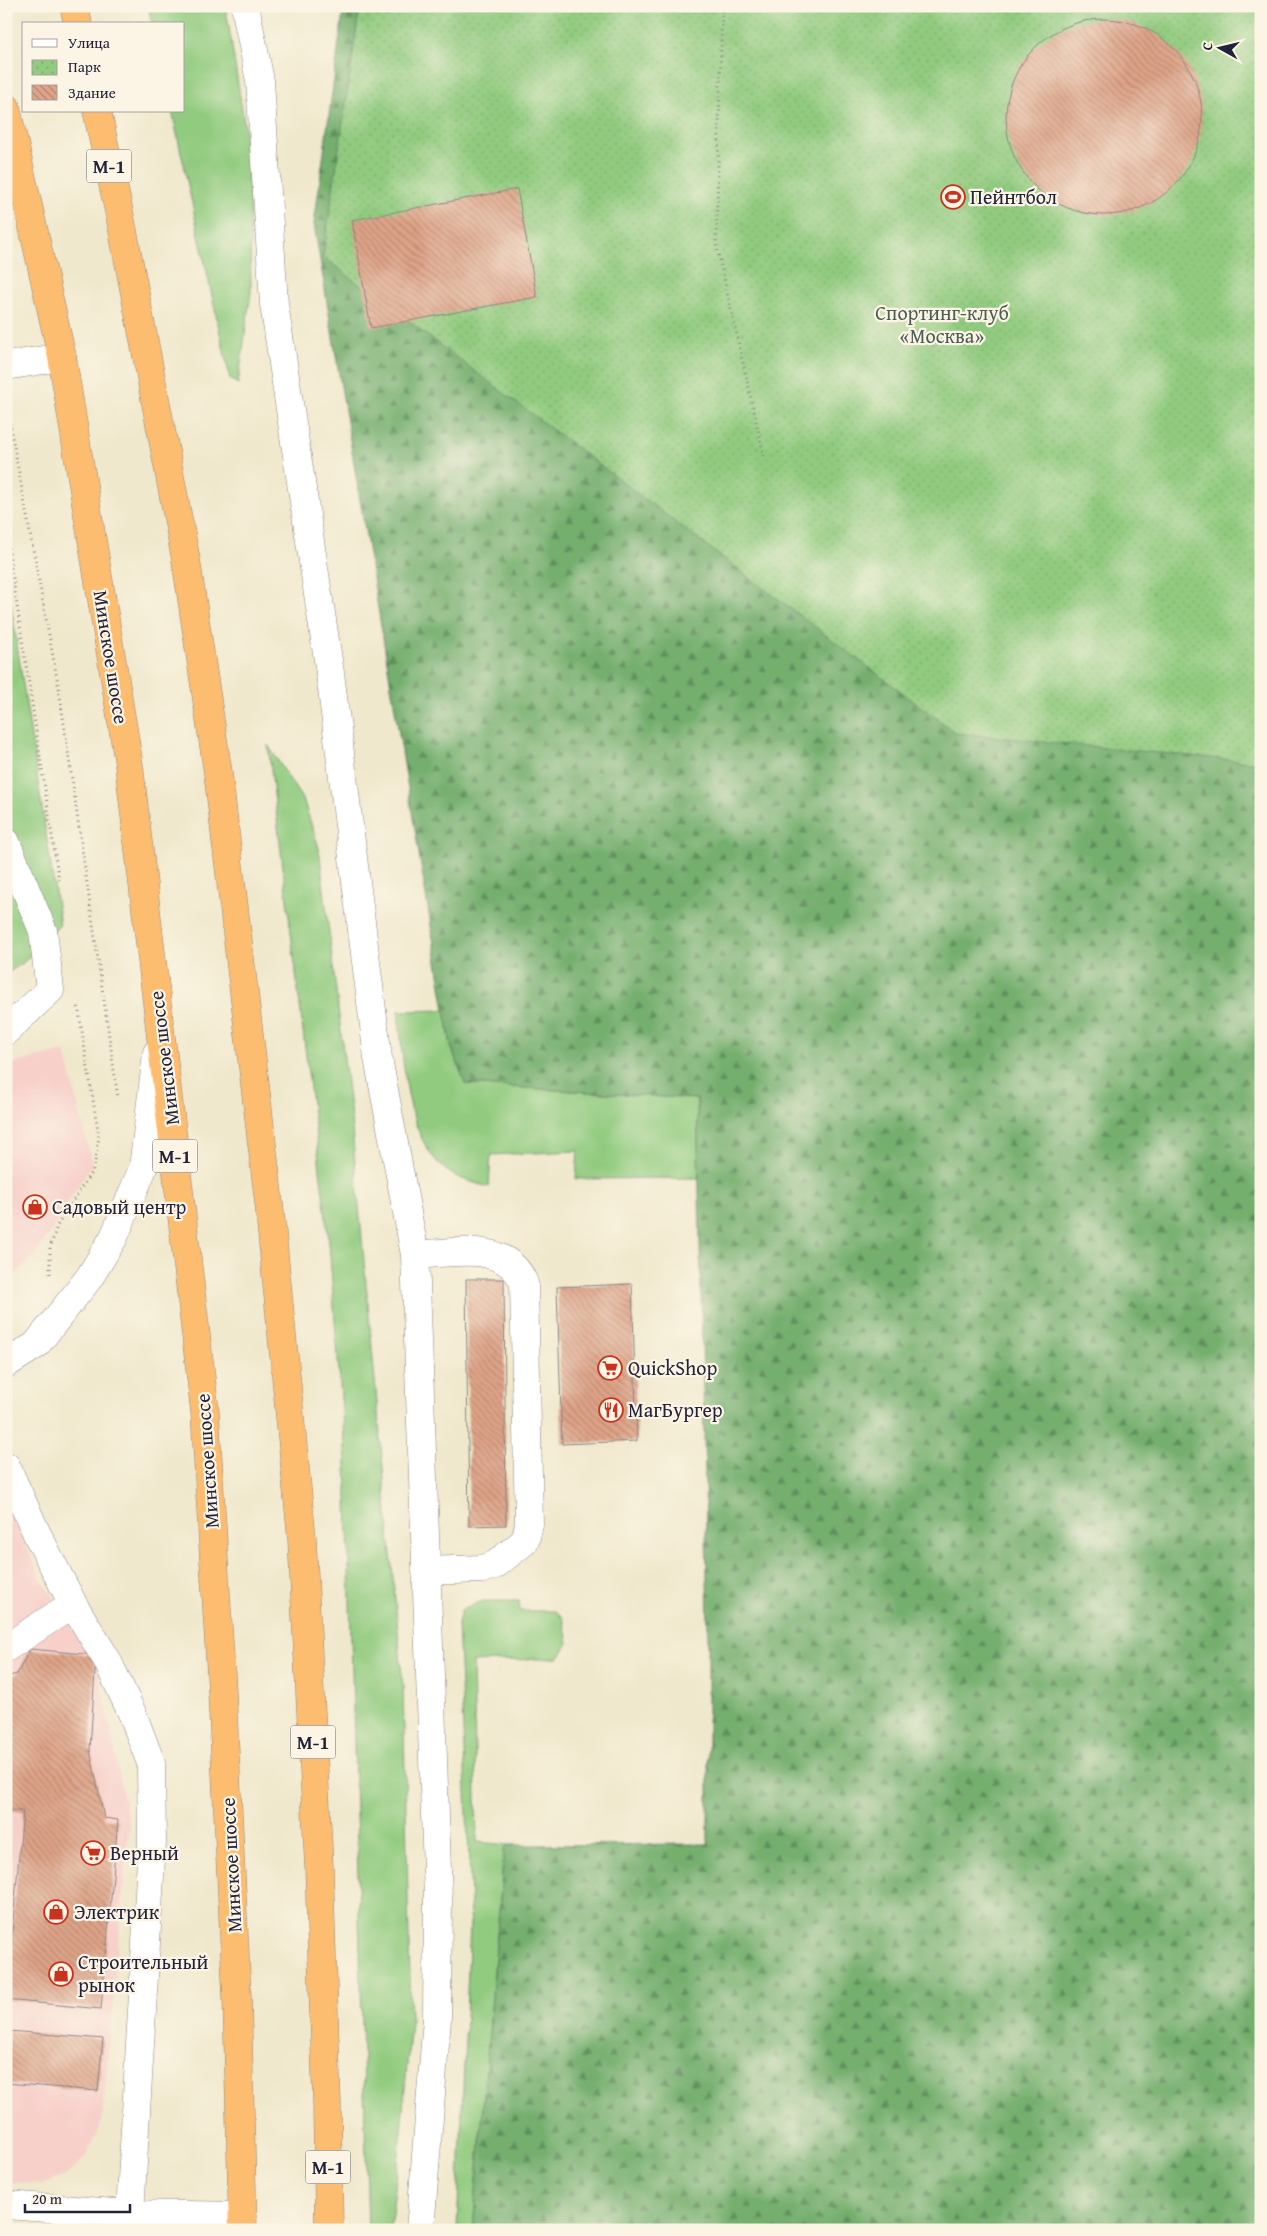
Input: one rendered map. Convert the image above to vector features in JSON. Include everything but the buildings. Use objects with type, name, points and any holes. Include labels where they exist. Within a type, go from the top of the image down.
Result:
[{"type":"highway","points":[[74,6],[78,22]]},
{"type":"highway","name":"Минское шоссе","points":[[6,107],[62,357],[129,765],[205,1412],[223,1702],[237,1997],[243,2223]]},
{"type":"highway","name":"М-1","points":[[97,112],[121,221],[186,560],[218,773],[269,1203],[302,1539],[319,1868],[329,2230]]},
{"type":"street","points":[[245,6],[260,81],[274,304],[330,673],[378,1058],[415,1255],[438,1898],[437,2019],[420,2230]]},
{"type":"street","points":[[6,366],[62,357]]},
{"type":"street","points":[[6,842],[43,932],[50,990],[6,1031]]},
{"type":"street","points":[[7,1365],[36,1344],[89,1278],[114,1237],[143,1168],[160,1026]]},
{"type":"street","points":[[415,1255],[485,1252],[509,1262],[524,1283],[528,1524],[525,1541],[495,1565],[482,1569],[426,1571]]},
{"type":"street","points":[[6,1466],[37,1534],[73,1604],[111,1669],[132,1713],[151,1763],[152,1842],[129,2222]]},
{"type":"street","points":[[6,1648],[73,1604]]},
{"type":"street","points":[[6,2205],[129,2222],[243,2223]]},
{"type":"path","points":[[720,6],[722,9],[716,243],[764,456]]},
{"type":"path","points":[[6,403],[59,690],[118,1101]]},
{"type":"shaded area","name":"Садовый центр","points":[[65,1051],[92,1164],[38,1251],[6,1284],[6,1065]]},
{"type":"shaded area","name":"Строительный рынок","points":[[6,1498],[42,1581],[96,1655],[129,1826],[102,2122],[85,2158],[65,2176],[44,2184],[6,2182]]},
{"type":"green space","points":[[148,6],[225,6],[245,128],[250,203],[251,292],[238,384],[230,379],[172,112],[185,112],[185,22],[152,22]]},
{"type":"green space","points":[[344,6],[1261,6],[1261,2230],[473,2230],[504,1849],[509,1845],[708,1844],[708,1627],[697,1099],[465,1084],[451,1046],[314,224]]},
{"type":"green space","name":"Спортинг-клуб «Москва»","points":[[360,6],[1261,6],[1261,763],[956,733],[323,257]]},
{"type":"green space","points":[[6,572],[60,925],[23,963],[6,974]]},
{"type":"green space","points":[[268,745],[304,802],[319,848],[350,1108],[403,1686],[411,2022],[390,2230],[368,2230],[346,1462],[329,1243]]},
{"type":"green space","points":[[446,1010],[451,1046],[466,1084],[697,1099],[699,1178],[576,1179],[578,1151],[491,1155],[489,1187],[466,1180],[446,1170],[432,1156],[414,1118],[408,1096],[398,1011]]},
{"type":"green space","points":[[483,1601],[519,1601],[520,1611],[555,1611],[563,1618],[568,1643],[559,1658],[473,1662],[477,1842],[509,1845],[504,1850],[473,2230],[457,2230],[471,1899],[458,1623],[462,1609]]},
{"type":"place","name":"Пейнтбол","points":[[953,197]]},
{"type":"place","name":"Садовый центр","points":[[35,1207]]},
{"type":"place","name":"QuickShop","points":[[610,1368]]},
{"type":"place","name":"МагБургер","points":[[611,1410]]},
{"type":"place","name":"Верный","points":[[93,1853]]},
{"type":"place","name":"Электрик","points":[[56,1912]]},
{"type":"place","name":"Строительный рынок","points":[[61,1974]]}]
